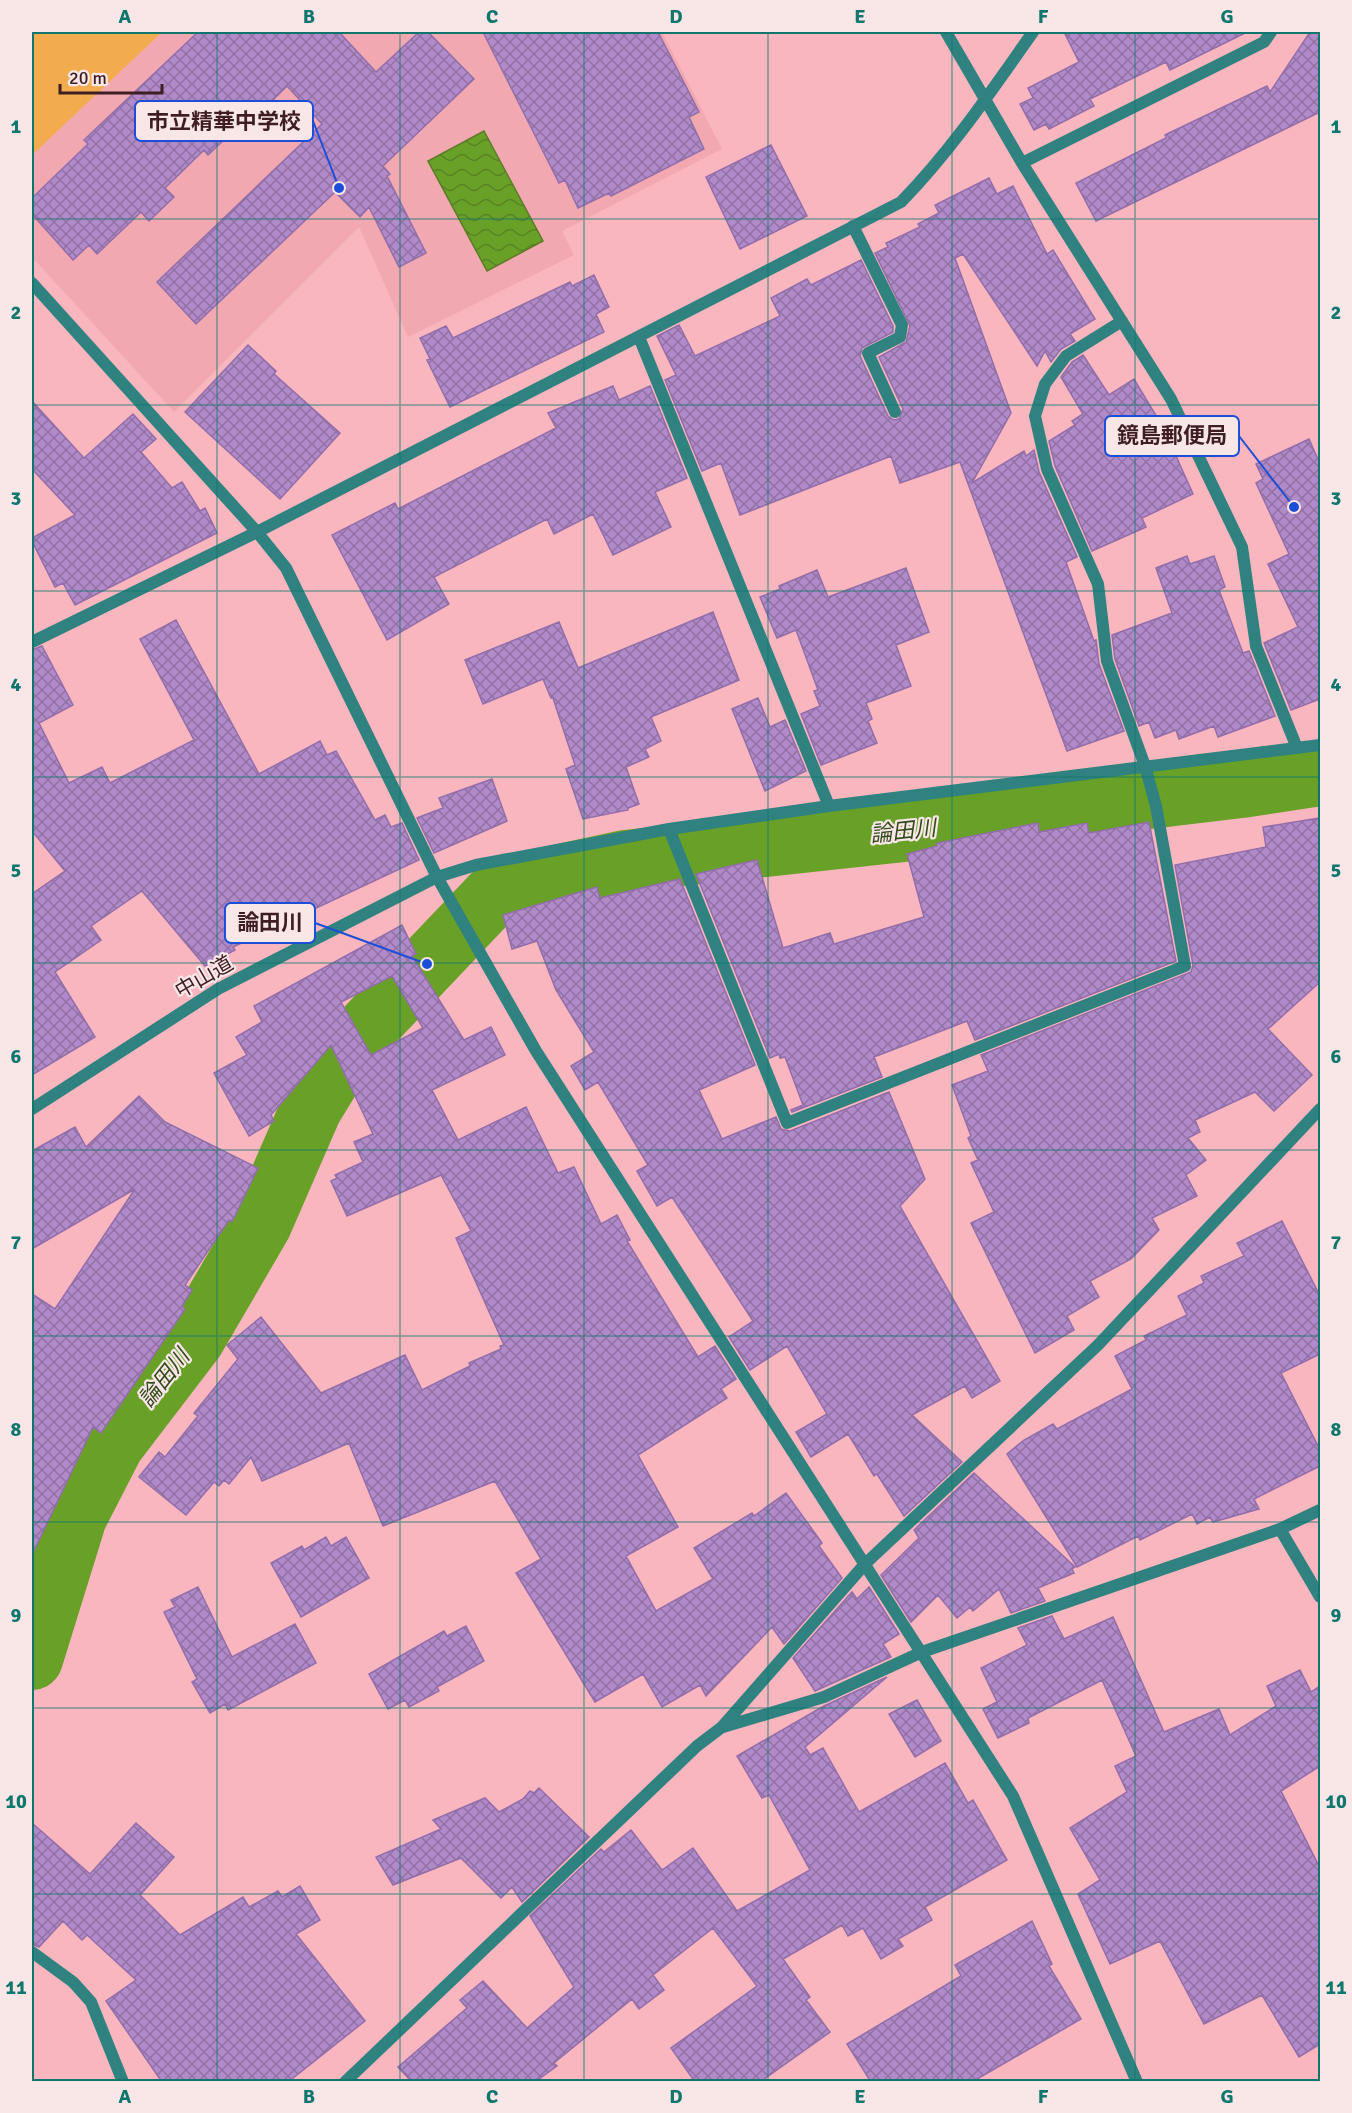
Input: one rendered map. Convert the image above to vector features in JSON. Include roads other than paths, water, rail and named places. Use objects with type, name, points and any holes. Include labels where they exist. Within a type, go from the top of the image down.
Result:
[{"type":"street","points":[[946,32],[1022,164],[1172,399],[1242,547],[1256,646],[1296,748]]},
{"type":"street","points":[[32,642],[257,532],[901,202],[921,182],[984,101],[1033,32]]},
{"type":"street","points":[[1022,164],[1264,42],[1271,32]]},
{"type":"street","points":[[854,226],[902,325],[900,337],[868,353],[895,412]]},
{"type":"street","points":[[32,283],[257,532],[286,568],[437,877],[536,1050],[1013,1796],[1137,2082]]},
{"type":"street","points":[[669,829],[787,1123],[1185,966],[1150,781],[1107,661],[1098,584],[1047,469],[1035,416],[1045,384],[1066,356],[1122,321]]},
{"type":"street","points":[[639,337],[829,806]]},
{"type":"street","name":"中山道","points":[[32,1109],[218,989],[437,877],[476,865],[669,829],[829,806],[1320,745]]},
{"type":"street","points":[[345,2082],[697,1746],[722,1727],[865,1564],[1098,1345],[1320,1109]]},
{"type":"street","points":[[722,1727],[824,1697],[922,1652],[1280,1528],[1320,1510]]},
{"type":"street","points":[[1280,1528],[1320,1597]]},
{"type":"street","points":[[32,1952],[73,1982],[91,2002],[123,2082]]},
{"type":"water","points":[[484,131],[543,241],[487,271],[428,161]]},
{"type":"waterway","name":"論田川","points":[[32,1659],[76,1517],[113,1445],[194,1339],[261,1224],[311,1109],[348,1048],[501,887],[513,888],[546,878],[625,861],[1052,815],[1074,807],[1320,775]]},
{"type":"place","name":"市立精華中学校","points":[[339,188]]},
{"type":"place","name":"鏡島郵便局","points":[[1294,507]]},
{"type":"place","name":"論田川","points":[[427,964]]}]
